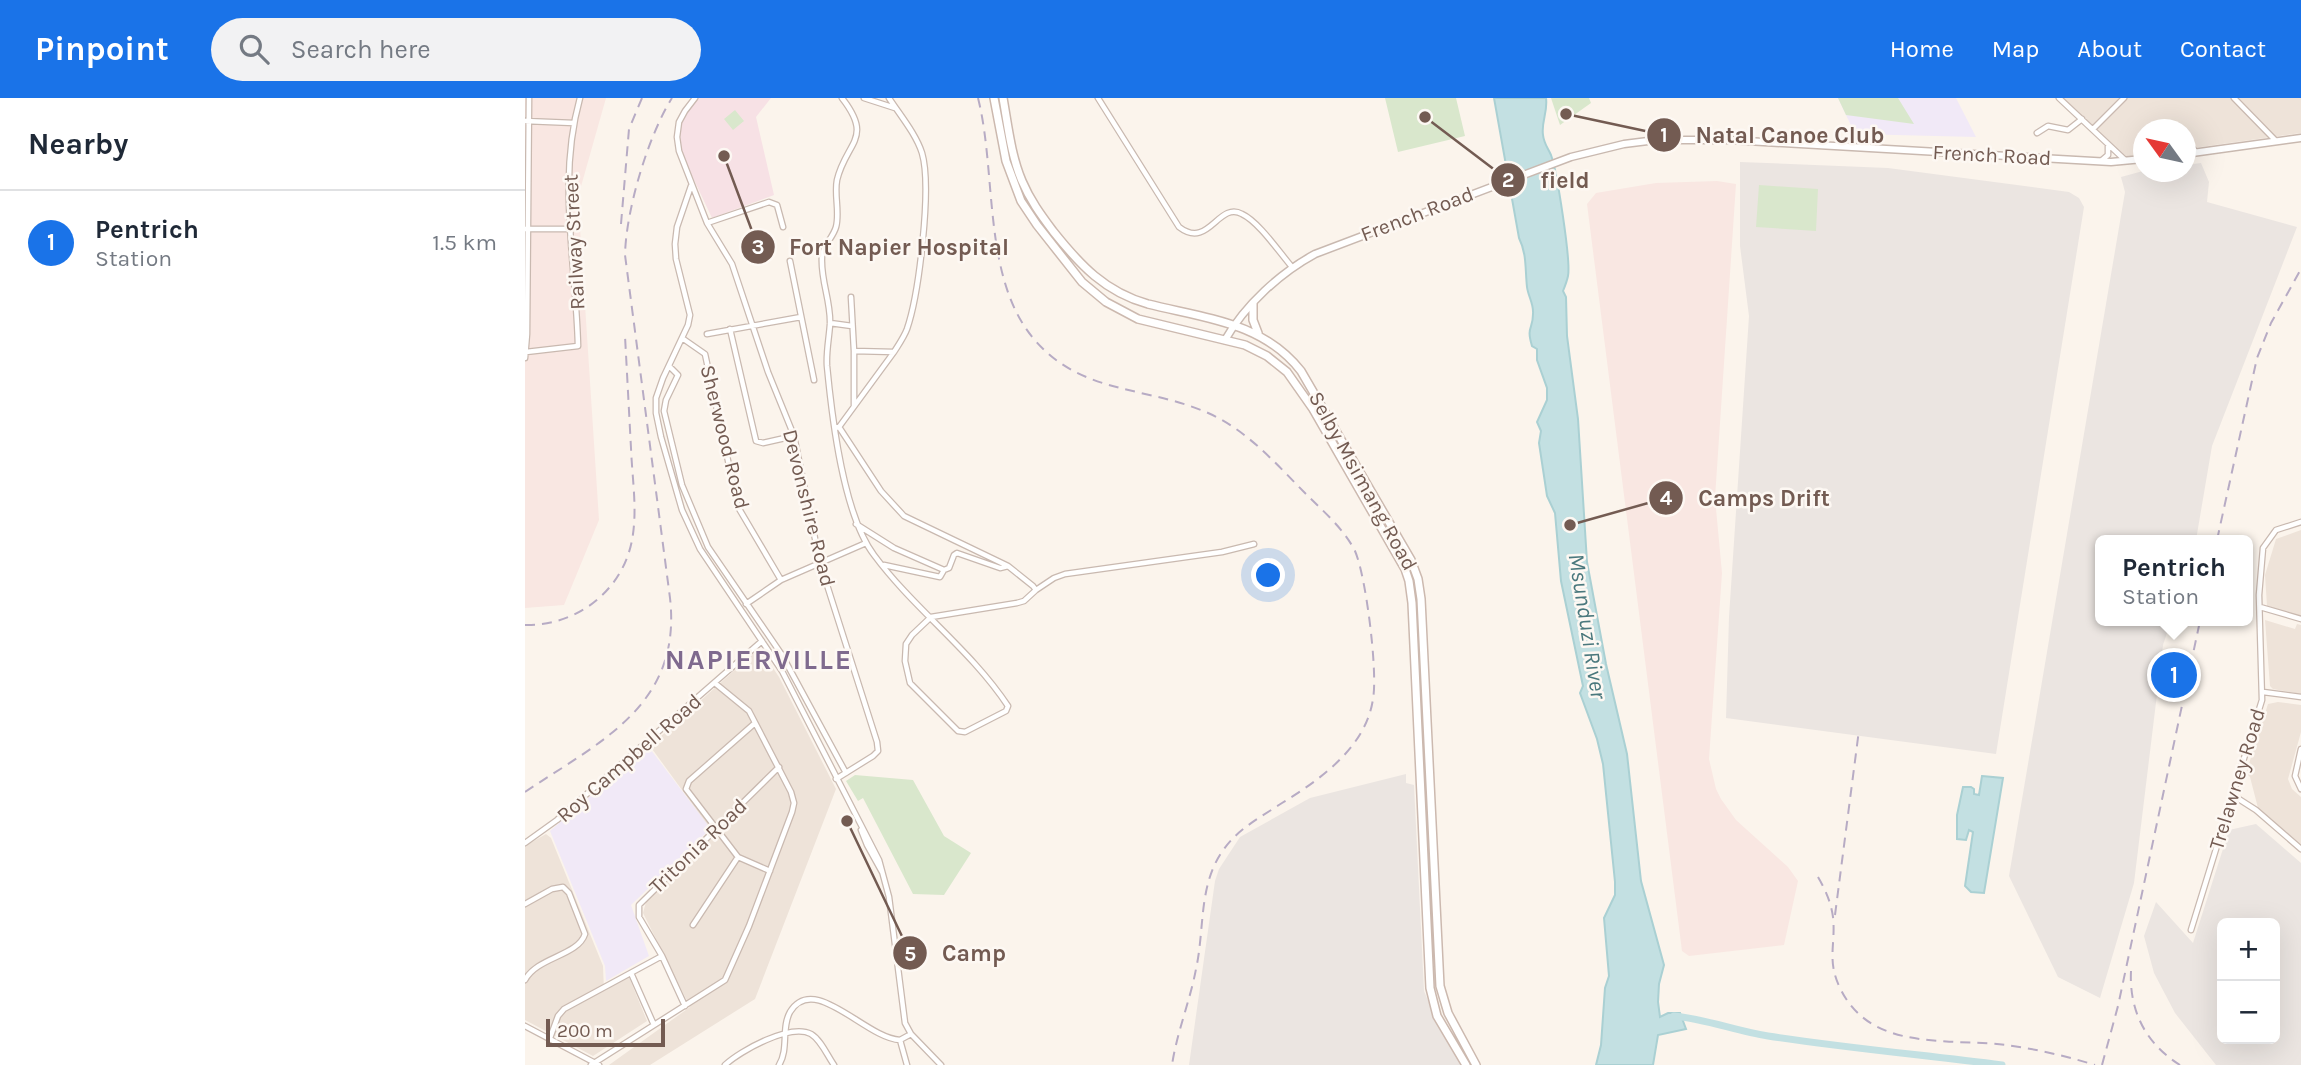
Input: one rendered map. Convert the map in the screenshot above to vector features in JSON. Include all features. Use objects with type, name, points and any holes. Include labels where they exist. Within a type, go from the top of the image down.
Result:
[{"type":"main road","name":"Selby Msimang Road","points":[[994,98],[1006,161],[1021,201],[1082,282],[1106,302],[1137,319],[1245,345],[1268,356],[1293,380],[1400,558],[1409,581],[1419,733],[1430,988],[1437,1016],[1460,1061],[1472,1064]]},
{"type":"main road","name":"Selby Msimang Road","points":[[1003,98],[1016,161],[1027,192],[1082,267],[1109,288],[1134,299],[1234,324],[1259,335],[1284,352],[1301,371],[1403,546],[1418,579],[1422,612],[1440,986],[1448,1013],[1472,1064]]},
{"type":"main road","points":[[1253,304],[1253,322],[1259,335]]},
{"type":"street","points":[[526,355],[529,98]]},
{"type":"street","name":"Railway Street","points":[[526,355],[578,346],[569,229],[569,176],[579,98]]},
{"type":"street","name":"Devonshire Road","points":[[695,98],[685,111],[677,131],[679,151],[707,223],[732,264],[768,372],[794,436],[820,563],[878,748],[873,756],[836,779]]},
{"type":"street","points":[[842,98],[857,125],[853,146],[837,180],[836,227],[822,255],[830,323],[827,366],[840,457],[856,524],[866,543],[882,564],[931,617],[982,673],[1007,706],[1003,713],[965,732],[953,728],[907,678],[906,644],[931,617],[1008,606],[1024,601],[1054,578],[1065,574],[1222,552],[1254,544]]},
{"type":"street","points":[[864,98],[896,109]]},
{"type":"street","points":[[837,427],[894,352],[908,328],[918,275],[927,180],[921,151],[889,98]]},
{"type":"street","points":[[1098,98],[1178,227],[1197,234],[1228,213],[1240,212],[1292,267]]},
{"type":"street","points":[[2059,98],[2126,161]]},
{"type":"street","points":[[2093,129],[2124,98]]},
{"type":"street","points":[[2234,98],[2276,141]]},
{"type":"street","points":[[2037,133],[2048,125],[2069,130],[2082,119]]},
{"type":"street","points":[[527,121],[574,122]]},
{"type":"street","points":[[2196,152],[2301,138]]},
{"type":"street","name":"French Road","points":[[1225,340],[1234,324],[1292,267],[1328,247],[1571,157],[1645,142],[1713,140],[2100,161],[2133,160]]},
{"type":"street","points":[[2100,161],[2108,155],[2107,142]]},
{"type":"street","points":[[691,186],[674,244],[690,309],[688,325],[656,398],[656,414],[681,510],[714,572],[782,671],[875,852],[889,897],[904,1017],[911,1034],[941,1065]]},
{"type":"street","points":[[707,223],[769,202],[777,205],[783,227]]},
{"type":"street","points":[[527,229],[569,229]]},
{"type":"street","points":[[790,261],[814,380]]},
{"type":"street","points":[[851,296],[854,406]]},
{"type":"street","points":[[707,334],[801,317]]},
{"type":"street","points":[[830,323],[852,326]]},
{"type":"street","points":[[730,329],[756,441],[763,443],[794,436]]},
{"type":"street","name":"Sherwood Road","points":[[682,338],[705,354],[737,507],[781,580]]},
{"type":"street","points":[[854,351],[894,352]]},
{"type":"street","points":[[669,366],[678,375],[666,400],[664,411],[682,485],[708,547],[782,655],[846,773]]},
{"type":"street","points":[[837,427],[881,491],[904,516],[1008,566],[1028,579],[1036,590]]},
{"type":"street","name":"Trelawney Road","points":[[2191,930],[2234,796],[2263,692],[2260,569],[2266,543],[2276,530],[2301,522]]},
{"type":"street","points":[[856,524],[894,548],[944,570]]},
{"type":"street","points":[[746,604],[781,580],[866,543]]},
{"type":"street","points":[[882,564],[937,577],[949,568],[957,553],[1000,568],[1008,566]]},
{"type":"street","points":[[2260,607],[2301,619]]},
{"type":"street","name":"Roy Campbell Road","points":[[525,843],[557,820],[716,684],[762,641]]},
{"type":"street","points":[[525,1026],[595,1064],[728,976],[794,808],[794,799],[744,705],[716,684]]},
{"type":"street","points":[[2263,692],[2301,697]]},
{"type":"street","points":[[755,723],[686,785],[687,792],[739,857],[770,871]]},
{"type":"street","points":[[2301,749],[2295,776],[2301,789]]},
{"type":"street","name":"Tritonia Road","points":[[685,1006],[662,956],[639,917],[639,905],[779,767]]},
{"type":"street","points":[[2234,796],[2256,810],[2301,849]]},
{"type":"street","points":[[693,925],[739,857]]},
{"type":"street","points":[[525,904],[552,889],[562,887],[569,893],[585,934],[580,943],[535,967],[525,980]]},
{"type":"street","points":[[550,1038],[558,1016],[564,1009],[662,956]]},
{"type":"street","points":[[631,974],[654,1025]]},
{"type":"street","points":[[779,1065],[784,1054],[787,1020],[795,1006],[806,1000],[816,998],[827,1002],[880,1035],[900,1040],[911,1034]]},
{"type":"street","points":[[725,1065],[755,1044],[785,1034],[801,1032],[810,1034],[819,1042],[834,1065]]},
{"type":"street","points":[[900,1040],[907,1065]]},
{"type":"shaded area","points":[[525,98],[606,98],[578,197],[599,520],[564,605],[525,608]]},
{"type":"shaded area","points":[[698,98],[771,98],[756,117],[774,195],[712,218],[679,148],[676,132],[682,117]]},
{"type":"shaded area","points":[[1838,98],[1956,98],[1976,137],[1855,134]]},
{"type":"shaded area","points":[[2061,98],[2301,98],[2301,133],[2196,148],[2196,119],[2133,119],[2133,156],[2126,157]]},
{"type":"shaded area","points":[[1740,162],[1888,168],[2069,192],[2079,198],[2084,207],[1996,754],[1726,718],[1729,617],[1749,316],[1740,246]]},
{"type":"shaded area","points":[[2201,163],[2209,182],[2207,202],[2297,227],[2212,446],[2197,535],[2095,535],[2095,626],[2169,626],[2163,645],[2134,883],[2100,998],[2058,977],[2009,876],[2125,192],[2121,177],[2133,174],[2133,182],[2196,182],[2196,164]]},
{"type":"shaded area","points":[[1717,181],[1736,184],[1715,498],[1722,573],[1709,759],[1716,789],[1736,820],[1788,867],[1798,881],[1784,945],[1689,956],[1682,951],[1587,204],[1596,193],[1656,183]]},
{"type":"shaded area","points":[[2301,530],[2301,617],[2267,606],[2265,575],[2276,539]]},
{"type":"shaded area","points":[[2265,620],[2295,629],[2297,624],[2301,625],[2301,694],[2273,689],[2270,686]]},
{"type":"shaded area","points":[[756,651],[763,653],[779,677],[836,789],[755,999],[650,1065],[609,1065],[690,1007],[643,913],[646,902],[714,834],[650,746]]},
{"type":"shaded area","points":[[2278,702],[2301,705],[2301,732],[2288,779],[2292,789],[2301,797],[2301,844],[2258,808],[2250,777],[2246,773],[2268,704]]},
{"type":"shaded area","points":[[651,750],[707,824],[707,832],[631,905],[649,956],[606,981],[605,966],[550,831],[642,751]]},
{"type":"shaded area","points":[[1406,774],[1406,783],[1414,785],[1424,991],[1441,1031],[1464,1065],[1189,1065],[1215,881],[1219,869],[1240,837],[1310,798]]},
{"type":"shaded area","points":[[2256,824],[2301,863],[2301,1065],[2216,1065],[2175,1013],[2154,973],[2144,936],[2156,902],[2193,943],[2229,830]]},
{"type":"shaded area","points":[[546,834],[551,838],[603,966],[604,991],[629,977],[647,1021],[593,1056],[525,1020],[525,846]]},
{"type":"green space","points":[[1385,98],[1456,98],[1465,136],[1398,152]]},
{"type":"green space","points":[[1551,98],[1589,98],[1591,103],[1560,125]]},
{"type":"green space","points":[[1838,98],[1898,98],[1914,124],[1846,115]]},
{"type":"green space","points":[[735,110],[744,121],[733,130],[724,119]]},
{"type":"green space","points":[[1759,185],[1818,189],[1816,231],[1756,227]]},
{"type":"green space","points":[[855,775],[913,780],[944,836],[971,853],[944,895],[913,894],[863,798],[858,801],[846,781]]},
{"type":"water","name":"Msunduzi River","points":[[1494,98],[1546,98],[1543,135],[1557,179],[1567,253],[1568,276],[1563,291],[1566,297],[1567,336],[1578,419],[1587,562],[1606,664],[1627,754],[1641,881],[1664,965],[1659,984],[1660,1017],[1668,1013],[1680,1013],[1686,1029],[1658,1035],[1653,1065],[1596,1065],[1601,1045],[1605,988],[1609,976],[1604,918],[1615,895],[1603,764],[1580,693],[1583,686],[1561,581],[1555,513],[1547,496],[1539,443],[1541,431],[1537,422],[1547,400],[1547,388],[1537,360],[1537,349],[1532,346],[1530,340],[1533,307]]},
{"type":"water","points":[[1982,776],[2003,778],[1984,893],[1971,892],[1965,886],[1973,832],[1969,830],[1966,840],[1957,839],[1957,815],[1963,787],[1971,787],[1974,794],[1979,795]]},
{"type":"waterway","points":[[1674,1016],[1768,1036],[2002,1065]]},
{"type":"railway","points":[[621,224],[629,129],[642,98]]},
{"type":"railway","points":[[525,792],[581,755],[630,716],[649,693],[663,666],[670,635],[670,598],[625,255],[629,217],[640,174],[655,132],[672,98]]},
{"type":"railway","points":[[978,98],[984,127],[998,255],[1017,313],[1033,338],[1051,356],[1090,379],[1178,402],[1217,417],[1232,426],[1271,459],[1339,528],[1355,551],[1363,581],[1374,668],[1373,699],[1369,716],[1351,747],[1339,760],[1312,783],[1243,829],[1224,849],[1216,863],[1206,892],[1199,954],[1172,1065]]},
{"type":"railway","points":[[2218,535],[2257,358],[2271,323],[2301,269]]},
{"type":"railway","points":[[525,625],[564,619],[597,600],[621,571],[629,553],[633,534],[634,502],[625,336]]},
{"type":"railway","points":[[2102,1065],[2118,1006],[2199,626]]},
{"type":"railway","points":[[1835,915],[1859,730]]},
{"type":"railway","points":[[1818,877],[1832,911],[1836,980],[1855,1010],[1872,1024],[1892,1033],[1914,1038],[2017,1047],[2095,1065]]},
{"type":"railway","points":[[2131,971],[2133,1000],[2142,1025],[2158,1047],[2180,1065]]},
{"type":"place","name":"Natal Canoe Club","points":[[1566,114]]},
{"type":"place","name":"field","points":[[1425,117]]},
{"type":"place","name":"Fort Napier Hospital","points":[[724,156]]},
{"type":"place","name":"Camps Drift","points":[[1570,525]]},
{"type":"place","name":"Pentrich","points":[[2174,675]]},
{"type":"place","name":"Camp","points":[[847,821]]},
{"type":"district","name":"NAPIERVILLE","points":[[759,659]]}]
